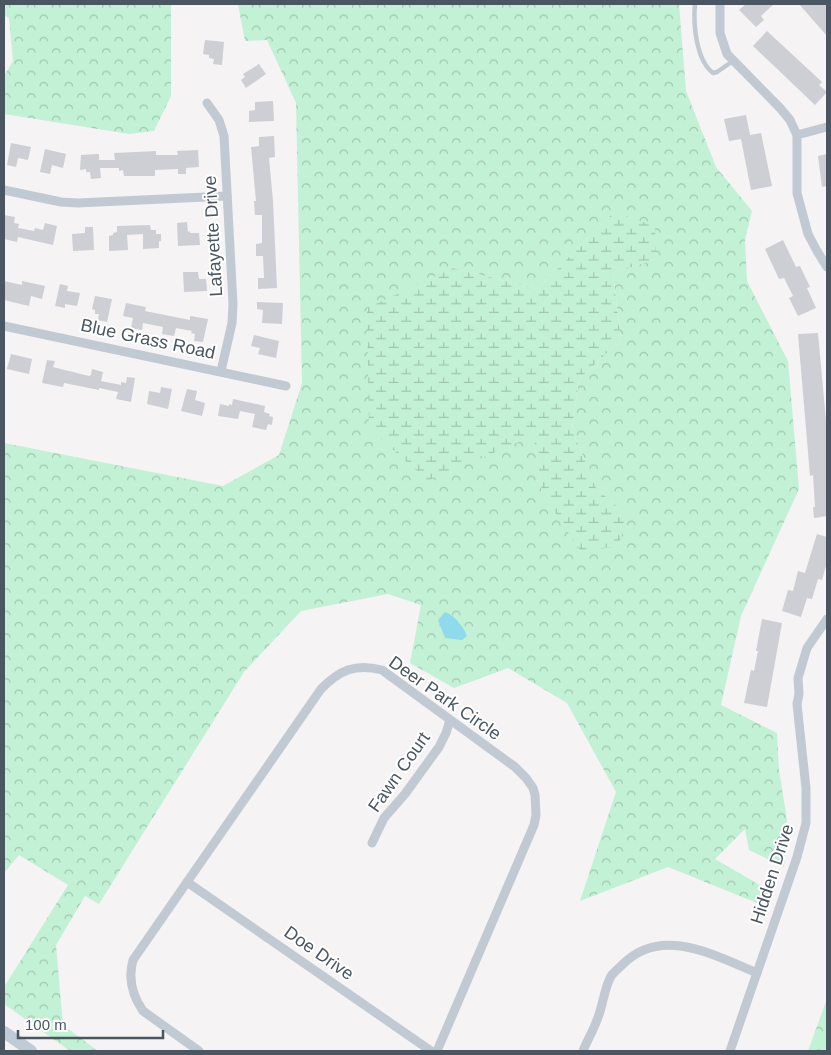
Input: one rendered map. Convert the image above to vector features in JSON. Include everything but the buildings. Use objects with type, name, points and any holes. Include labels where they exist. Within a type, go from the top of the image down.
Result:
[{"type":"main road","points":[[4,1032],[31,1051]]},
{"type":"street","points":[[720,4],[720,32],[727,54],[790,120],[796,135],[796,193],[808,234],[816,251],[827,267]]},
{"type":"street","name":"Lafayette Drive","points":[[207,103],[223,128],[228,196],[233,304],[232,323],[222,371]]},
{"type":"street","points":[[796,135],[827,127]]},
{"type":"street","points":[[4,190],[61,202],[78,203],[228,196]]},
{"type":"street","name":"Blue Grass Road","points":[[4,326],[286,386]]},
{"type":"street","name":"Hidden Drive","points":[[730,1051],[806,823],[806,788],[796,704],[798,678],[807,648],[827,619]]},
{"type":"street","name":"Deer Park Circle","points":[[199,1051],[143,1011],[136,1002],[130,980],[130,970],[134,960],[321,689],[334,677],[350,669],[362,667],[382,670],[514,767],[526,778],[533,788],[536,816],[534,825],[437,1051]]},
{"type":"street","name":"Fawn Court","points":[[372,843],[384,818],[405,794],[439,748],[450,720]]},
{"type":"street","name":"Doe Drive","points":[[187,882],[431,1051]]},
{"type":"street","points":[[583,1051],[597,1020],[612,976],[634,954],[655,946],[700,949],[757,972]]},
{"type":"lane","points":[[695,4],[696,41],[707,69],[713,73],[718,72],[734,60]]},
{"type":"green space","points":[[4,4],[181,4],[171,5],[171,96],[154,131],[129,134],[4,114],[4,76],[13,61],[9,18],[4,15]]},
{"type":"green space","points":[[238,4],[679,4],[686,91],[716,167],[752,211],[745,240],[747,281],[788,361],[799,489],[741,616],[721,705],[777,733],[779,770],[787,820],[784,867],[749,850],[745,829],[715,859],[770,891],[767,907],[668,867],[580,901],[616,792],[567,703],[508,668],[454,688],[410,663],[421,605],[388,594],[301,611],[244,672],[99,904],[85,896],[56,945],[63,1025],[98,1051],[70,1051],[4,1004],[4,987],[68,885],[19,855],[4,873],[4,443],[223,486],[279,455],[302,383],[296,103],[267,40],[245,41]],"holes":[[[614,212],[656,259],[613,273],[621,340],[579,379],[572,429],[596,488],[628,516],[542,492],[533,436],[453,268],[537,289]]]},
{"type":"green space","points":[[614,212],[655,226],[656,259],[613,273],[621,340],[579,379],[572,429],[596,488],[628,516],[618,546],[581,552],[542,492],[533,436],[428,481],[369,428],[367,308],[453,268],[537,289]]},
{"type":"green space","points":[[827,999],[827,1051],[808,1051]]},
{"type":"water","points":[[445,612],[464,629],[467,636],[462,640],[445,638],[438,620]]}]
